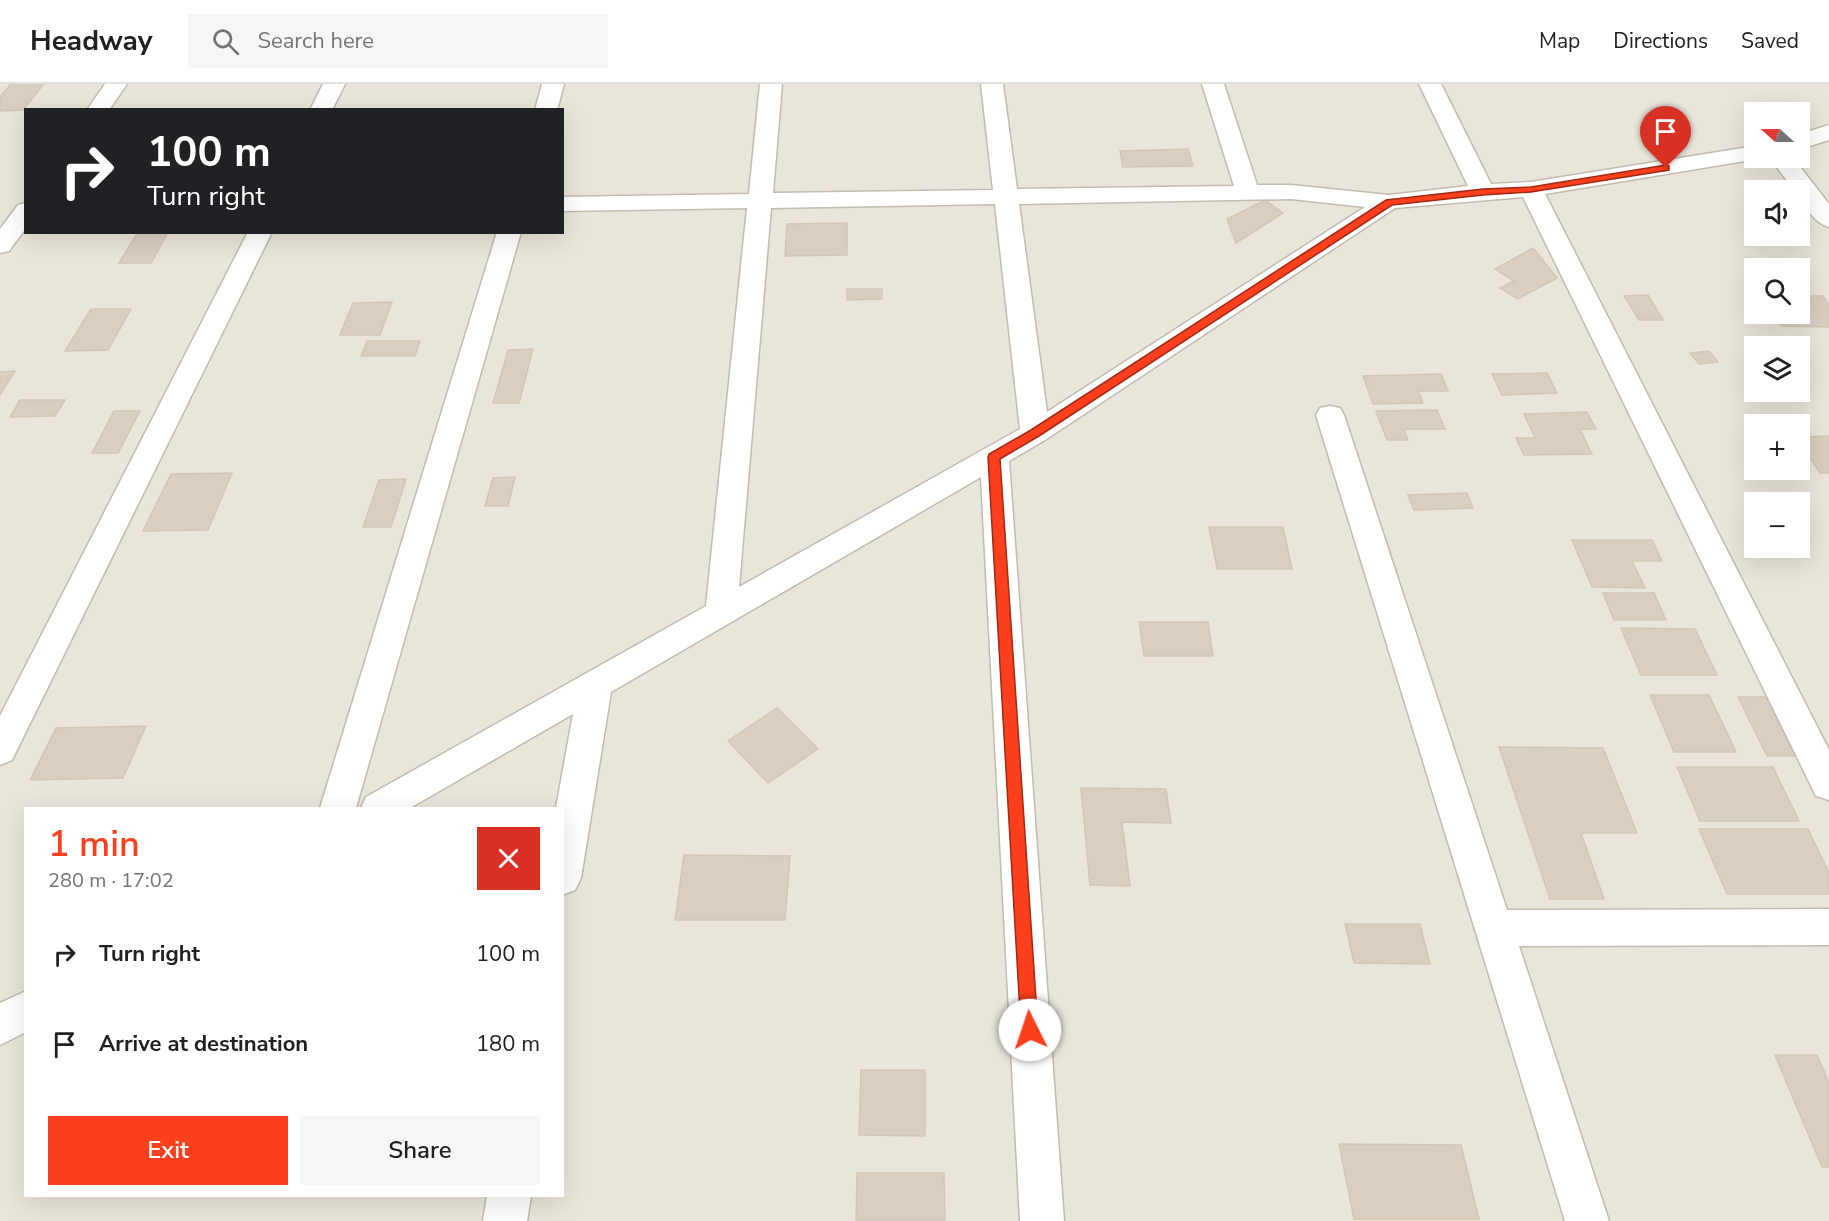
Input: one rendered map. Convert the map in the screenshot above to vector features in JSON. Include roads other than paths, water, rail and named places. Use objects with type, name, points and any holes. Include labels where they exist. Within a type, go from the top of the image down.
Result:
[{"type":"street","points":[[99,108],[116,84]]},
{"type":"street","points":[[322,108],[334,84]]},
{"type":"street","points":[[547,108],[553,84]]},
{"type":"street","points":[[720,613],[771,84]]},
{"type":"street","points":[[992,84],[1035,433]]},
{"type":"street","points":[[1213,84],[1248,193]]},
{"type":"street","points":[[1430,84],[1483,192]]},
{"type":"street","points":[[1810,139],[1829,132]]},
{"type":"street","points":[[564,204],[1291,192],[1389,202],[1531,189],[1744,155]]},
{"type":"street","points":[[1788,168],[1829,220]]},
{"type":"street","points":[[1531,189],[1829,785]]},
{"type":"street","points":[[381,807],[1035,433],[1389,202]]},
{"type":"street","points":[[0,246],[19,212]]},
{"type":"street","points":[[0,750],[259,234]]},
{"type":"street","points":[[338,807],[508,234]]},
{"type":"street","points":[[1330,415],[1587,1221]]},
{"type":"street","points":[[994,457],[1042,1221]]},
{"type":"street","points":[[564,866],[595,685]]},
{"type":"street","points":[[1493,928],[1829,927]]},
{"type":"street","points":[[0,1025],[24,1011]]},
{"type":"street","points":[[505,1221],[509,1197]]}]
